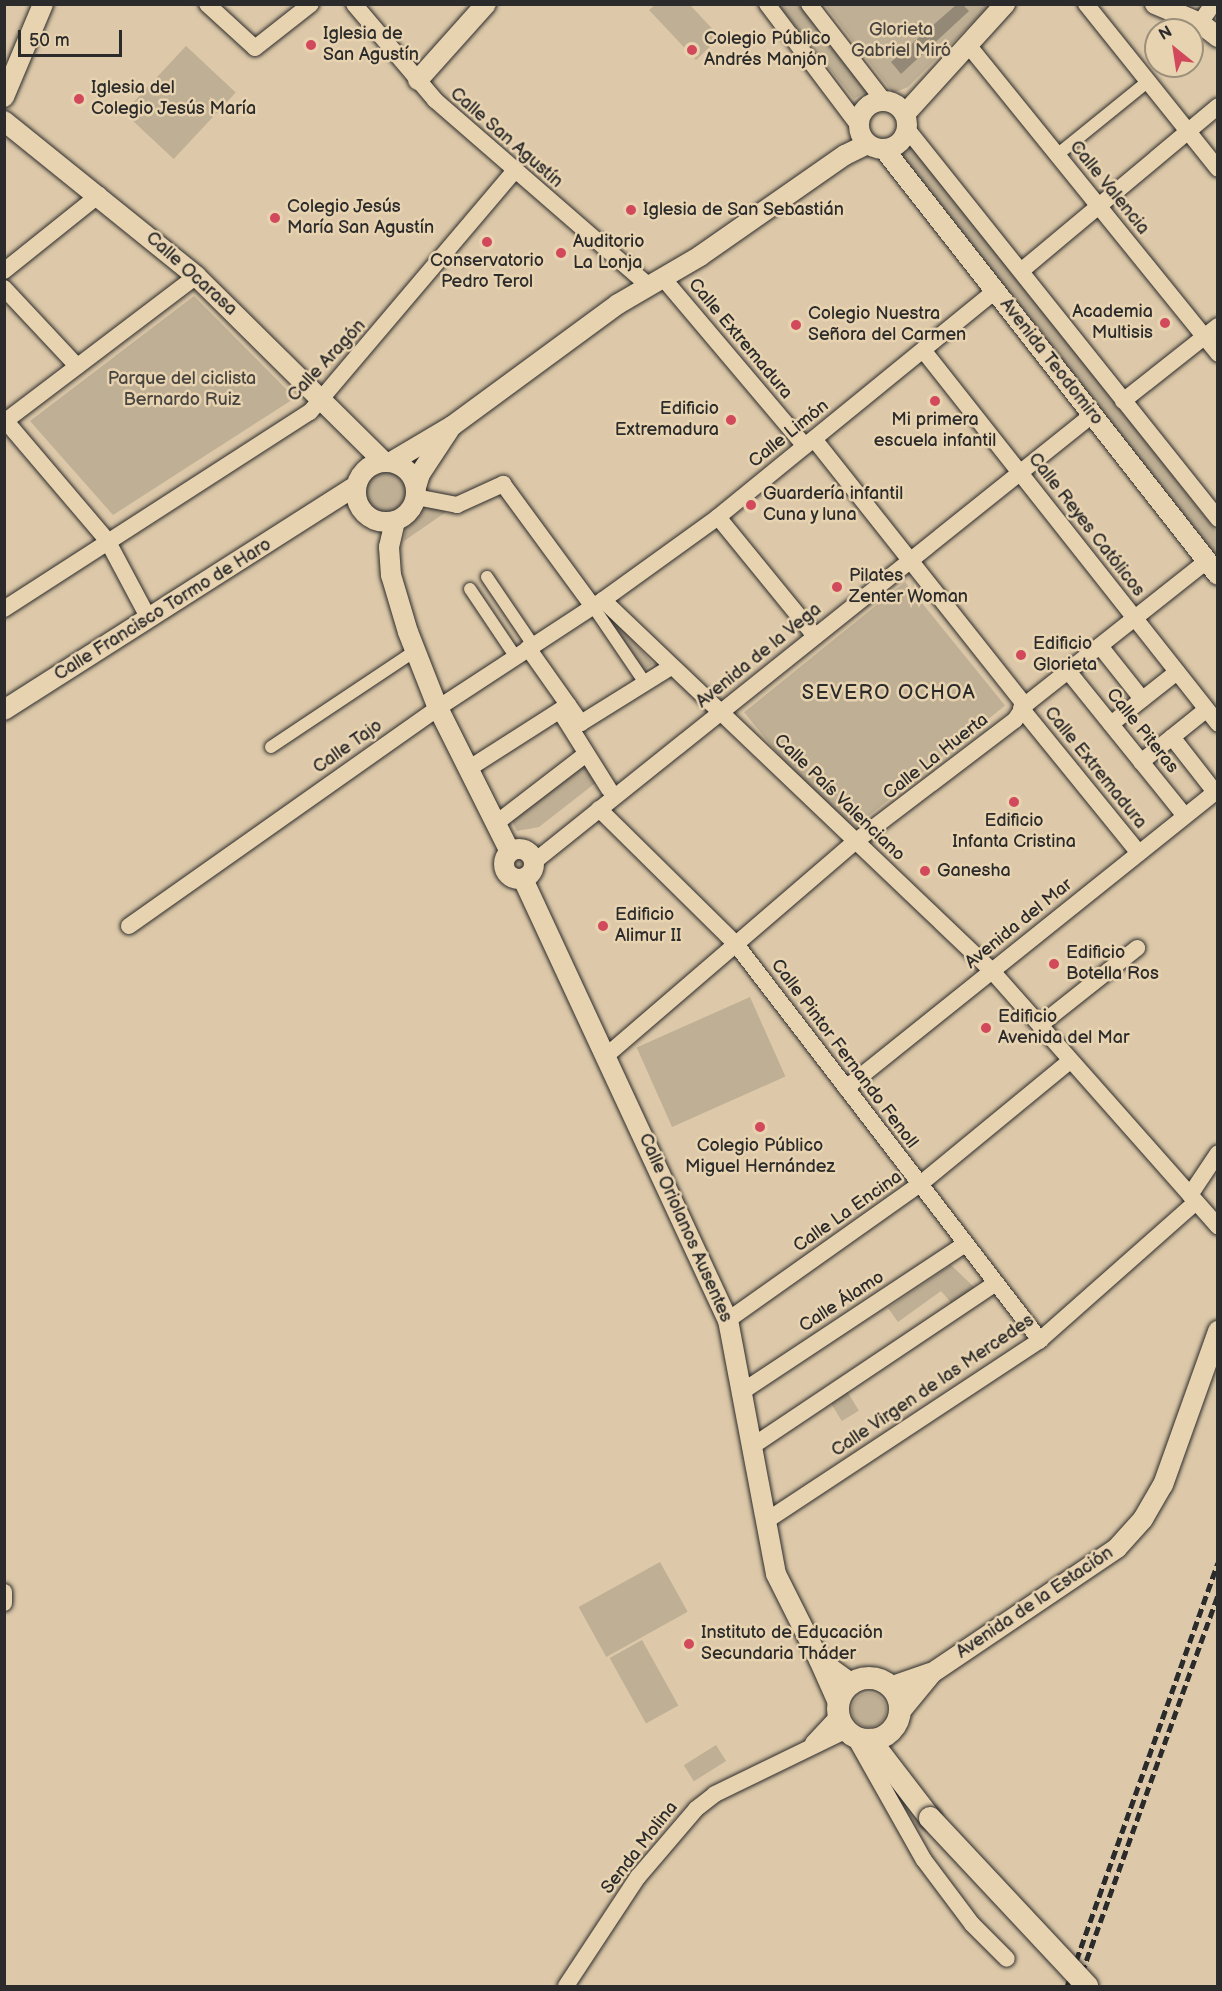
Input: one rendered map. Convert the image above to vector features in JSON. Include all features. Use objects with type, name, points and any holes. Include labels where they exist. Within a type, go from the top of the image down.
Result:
[{"type":"main road","points":[[912,1794],[898,1760],[898,1718],[890,1686],[871,1678],[852,1684],[850,1725],[912,1794],[930,1818],[1087,1986]]},
{"type":"main road","points":[[850,1725],[880,1738],[898,1718]]},
{"type":"street","points":[[4,97],[44,4]]},
{"type":"street","points":[[207,4],[255,48],[260,48],[311,4]]},
{"type":"street","name":"Calle San Agustín","points":[[354,4],[435,100],[515,170],[658,284]]},
{"type":"street","points":[[418,80],[486,4]]},
{"type":"street","name":"Avenida Teodomiro","points":[[767,4],[868,138],[995,291],[1212,568]]},
{"type":"street","name":"Avenida Teodomiro","points":[[809,4],[1218,519]]},
{"type":"street","points":[[868,138],[864,111],[897,112],[969,46],[1005,4]]},
{"type":"street","points":[[1086,4],[1218,169]]},
{"type":"street","points":[[1155,4],[1188,18]]},
{"type":"street","points":[[1203,18],[1213,4]]},
{"type":"street","points":[[1204,26],[1218,37]]},
{"type":"street","name":"Calle Valencia","points":[[969,46],[1218,354]]},
{"type":"street","points":[[1057,155],[1147,82]]},
{"type":"street","points":[[1021,271],[1100,208],[1218,106]]},
{"type":"street","points":[[510,852],[525,849],[535,861],[532,872],[523,879],[511,878],[504,868],[510,852],[438,708],[395,596],[388,547],[378,518],[356,486],[381,464],[452,426],[549,355],[584,338],[868,138],[901,141],[897,112]]},
{"type":"street","name":"Calle Ocarasa","points":[[4,121],[99,195],[196,276],[322,398],[364,442],[381,464]]},
{"type":"street","name":"Calle Aragón","points":[[4,609],[107,540],[310,412],[515,170]]},
{"type":"street","points":[[4,271],[99,195]]},
{"type":"street","points":[[149,619],[107,540],[5,420],[196,276]]},
{"type":"street","name":"Calle Extremadura","points":[[658,284],[810,442],[909,561],[1139,853]]},
{"type":"street","points":[[4,288],[77,366]]},
{"type":"street","name":"Calle Limón","points":[[597,603],[718,517],[995,291]]},
{"type":"street","points":[[1124,401],[1218,326]]},
{"type":"street","name":"Calle Reyes Católicos","points":[[923,350],[1218,724]]},
{"type":"street","name":"Avenida de la Vega","points":[[535,861],[598,809],[612,792],[720,712],[1092,415]]},
{"type":"street","points":[[321,510],[378,518],[409,512],[420,474],[452,426]]},
{"type":"street","points":[[381,464],[407,470],[416,492]]},
{"type":"street","name":"Calle País Valenciano","points":[[416,492],[457,505],[502,484],[597,603],[645,683]]},
{"type":"street","name":"Calle Francisco Tormo de Haro","points":[[4,710],[356,486]]},
{"type":"street","points":[[718,517],[815,636]]},
{"type":"street","name":"Calle La Huerta","points":[[608,1054],[856,841],[1015,720],[1023,707],[1134,618],[1212,568]]},
{"type":"street","points":[[488,577],[525,650],[564,708],[585,755],[612,792]]},
{"type":"street","points":[[470,589],[525,650]]},
{"type":"street","name":"Calle País Valenciano","points":[[597,603],[720,712],[992,971],[1218,1226]]},
{"type":"street","name":"Calle Tajo","points":[[129,926],[438,708],[597,603]]},
{"type":"street","points":[[1100,646],[1142,699]]},
{"type":"street","points":[[271,747],[415,651]]},
{"type":"street","points":[[564,708],[581,723],[671,667]]},
{"type":"street","name":"Calle Piteras","points":[[1068,671],[1185,816]]},
{"type":"street","points":[[1111,724],[1177,672]]},
{"type":"street","points":[[468,769],[564,708]]},
{"type":"street","points":[[1141,762],[1206,710]]},
{"type":"street","points":[[1172,737],[1216,791]]},
{"type":"street","points":[[495,824],[585,755]]},
{"type":"street","name":"Avenida del Mar","points":[[846,1088],[1216,791]]},
{"type":"street","name":"Calle Pintor Fernando Fenoll","points":[[598,809],[735,943],[1040,1340]]},
{"type":"street","name":"Calle Oriolanos Ausentes","points":[[523,879],[608,1054],[728,1320],[776,1574],[850,1725]]},
{"type":"street","points":[[1040,1024],[1137,948]]},
{"type":"street","name":"Calle La Encina","points":[[728,1320],[920,1185],[1070,1061]]},
{"type":"street","name":"Calle Virgen de las Mercedes","points":[[766,1521],[1040,1340],[1193,1199],[1218,1153]]},
{"type":"street","name":"Calle Álamo","points":[[740,1393],[965,1244]]},
{"type":"street","points":[[751,1447],[996,1283]]},
{"type":"street","name":"Avenida de la Estación","points":[[890,1686],[932,1673],[1117,1548],[1143,1519],[1163,1485],[1218,1331]]},
{"type":"street","points":[[4,1592],[4,1603]]},
{"type":"street","name":"Calle Oriolanos Ausentes","points":[[819,1660],[852,1684]]},
{"type":"street","name":"Avenida de la Estación","points":[[898,1718],[932,1673]]},
{"type":"street","points":[[850,1725],[924,1860],[972,1924],[1007,1959]]},
{"type":"street","name":"Senda Molina","points":[[566,1986],[638,1877],[696,1809],[715,1794],[806,1751],[850,1725]]},
{"type":"green space","points":[[655,5],[690,5],[720,37],[696,60],[649,10]]},
{"type":"green space","points":[[778,5],[799,5],[867,91],[854,99]]},
{"type":"green space","name":"Glorieta Gabriel Miró","points":[[825,5],[990,5],[908,87],[893,93]]},
{"type":"green space","points":[[186,46],[236,92],[174,159],[124,113]]},
{"type":"green space","points":[[907,143],[913,145],[1217,532],[1217,564],[899,156],[899,150]]},
{"type":"green space","name":"Parque del ciclista Bernardo Ruiz","points":[[194,296],[295,398],[113,515],[30,421]]},
{"type":"green space","points":[[387,469],[403,475],[409,491],[403,507],[387,513],[371,507],[365,491],[371,475]]},
{"type":"green space","points":[[431,505],[446,512],[404,541],[407,520]]},
{"type":"green space","points":[[905,582],[1005,706],[844,836],[744,712]]},
{"type":"green space","points":[[616,625],[621,627],[653,664],[643,670],[613,627]]},
{"type":"green space","points":[[584,762],[598,781],[539,827],[517,831],[511,819]]},
{"type":"green space","points":[[750,997],[785,1076],[672,1127],[637,1047]]},
{"type":"green space","points":[[951,1265],[976,1289],[952,1304],[941,1291],[898,1322],[888,1308]]},
{"type":"green space","points":[[847,1391],[859,1411],[842,1421],[830,1401]]},
{"type":"green space","points":[[660,1562],[688,1612],[606,1657],[579,1607]]},
{"type":"green space","points":[[642,1640],[678,1706],[646,1724],[610,1658]]},
{"type":"green space","points":[[869,1693],[881,1698],[886,1710],[881,1722],[869,1727],[857,1722],[852,1710],[857,1698]]},
{"type":"green space","points":[[716,1745],[726,1761],[694,1781],[684,1765]]},
{"type":"shaded area","points":[[956,5],[963,5],[969,11],[901,74],[891,62]]},
{"type":"railway","points":[[1067,1986],[1218,1563]]},
{"type":"railway","points":[[1077,1986],[1218,1594]]},
{"type":"place","name":"Iglesia de San Agustín","points":[[311,45]]},
{"type":"place","name":"Colegio Público Andrés Manjón","points":[[692,50]]},
{"type":"place","name":"Iglesia del Colegio Jesús María","points":[[79,99]]},
{"type":"place","name":"Iglesia de San Sebastián","points":[[631,210]]},
{"type":"place","name":"Colegio Jesús María San Agustín","points":[[275,218]]},
{"type":"place","name":"Conservatorio Pedro Terol","points":[[487,242]]},
{"type":"place","name":"Auditorio La Lonja","points":[[561,253]]},
{"type":"place","name":"Academia Multisis","points":[[1165,323]]},
{"type":"place","name":"Colegio Nuestra Señora del Carmen","points":[[796,325]]},
{"type":"place","name":"Mi primera escuela infantil","points":[[935,401]]},
{"type":"place","name":"Edificio Extremadura","points":[[731,420]]},
{"type":"place","name":"Guardería infantil Cuna y luna","points":[[751,505]]},
{"type":"place","name":"Pilates Zenter Woman","points":[[837,587]]},
{"type":"place","name":"Edificio Glorieta","points":[[1021,655]]},
{"type":"place","name":"Edificio Infanta Cristina","points":[[1014,802]]},
{"type":"place","name":"Ganesha","points":[[925,871]]},
{"type":"place","name":"Edificio Alimur II","points":[[603,926]]},
{"type":"place","name":"Edificio Botella Ros","points":[[1054,964]]},
{"type":"place","name":"Edificio Avenida del Mar","points":[[986,1028]]},
{"type":"place","name":"Colegio Público Miguel Hernández","points":[[760,1127]]},
{"type":"place","name":"Instituto de Educación Secundaria Tháder","points":[[689,1644]]},
{"type":"district","name":"SEVERO OCHOA","points":[[889,693]]}]
